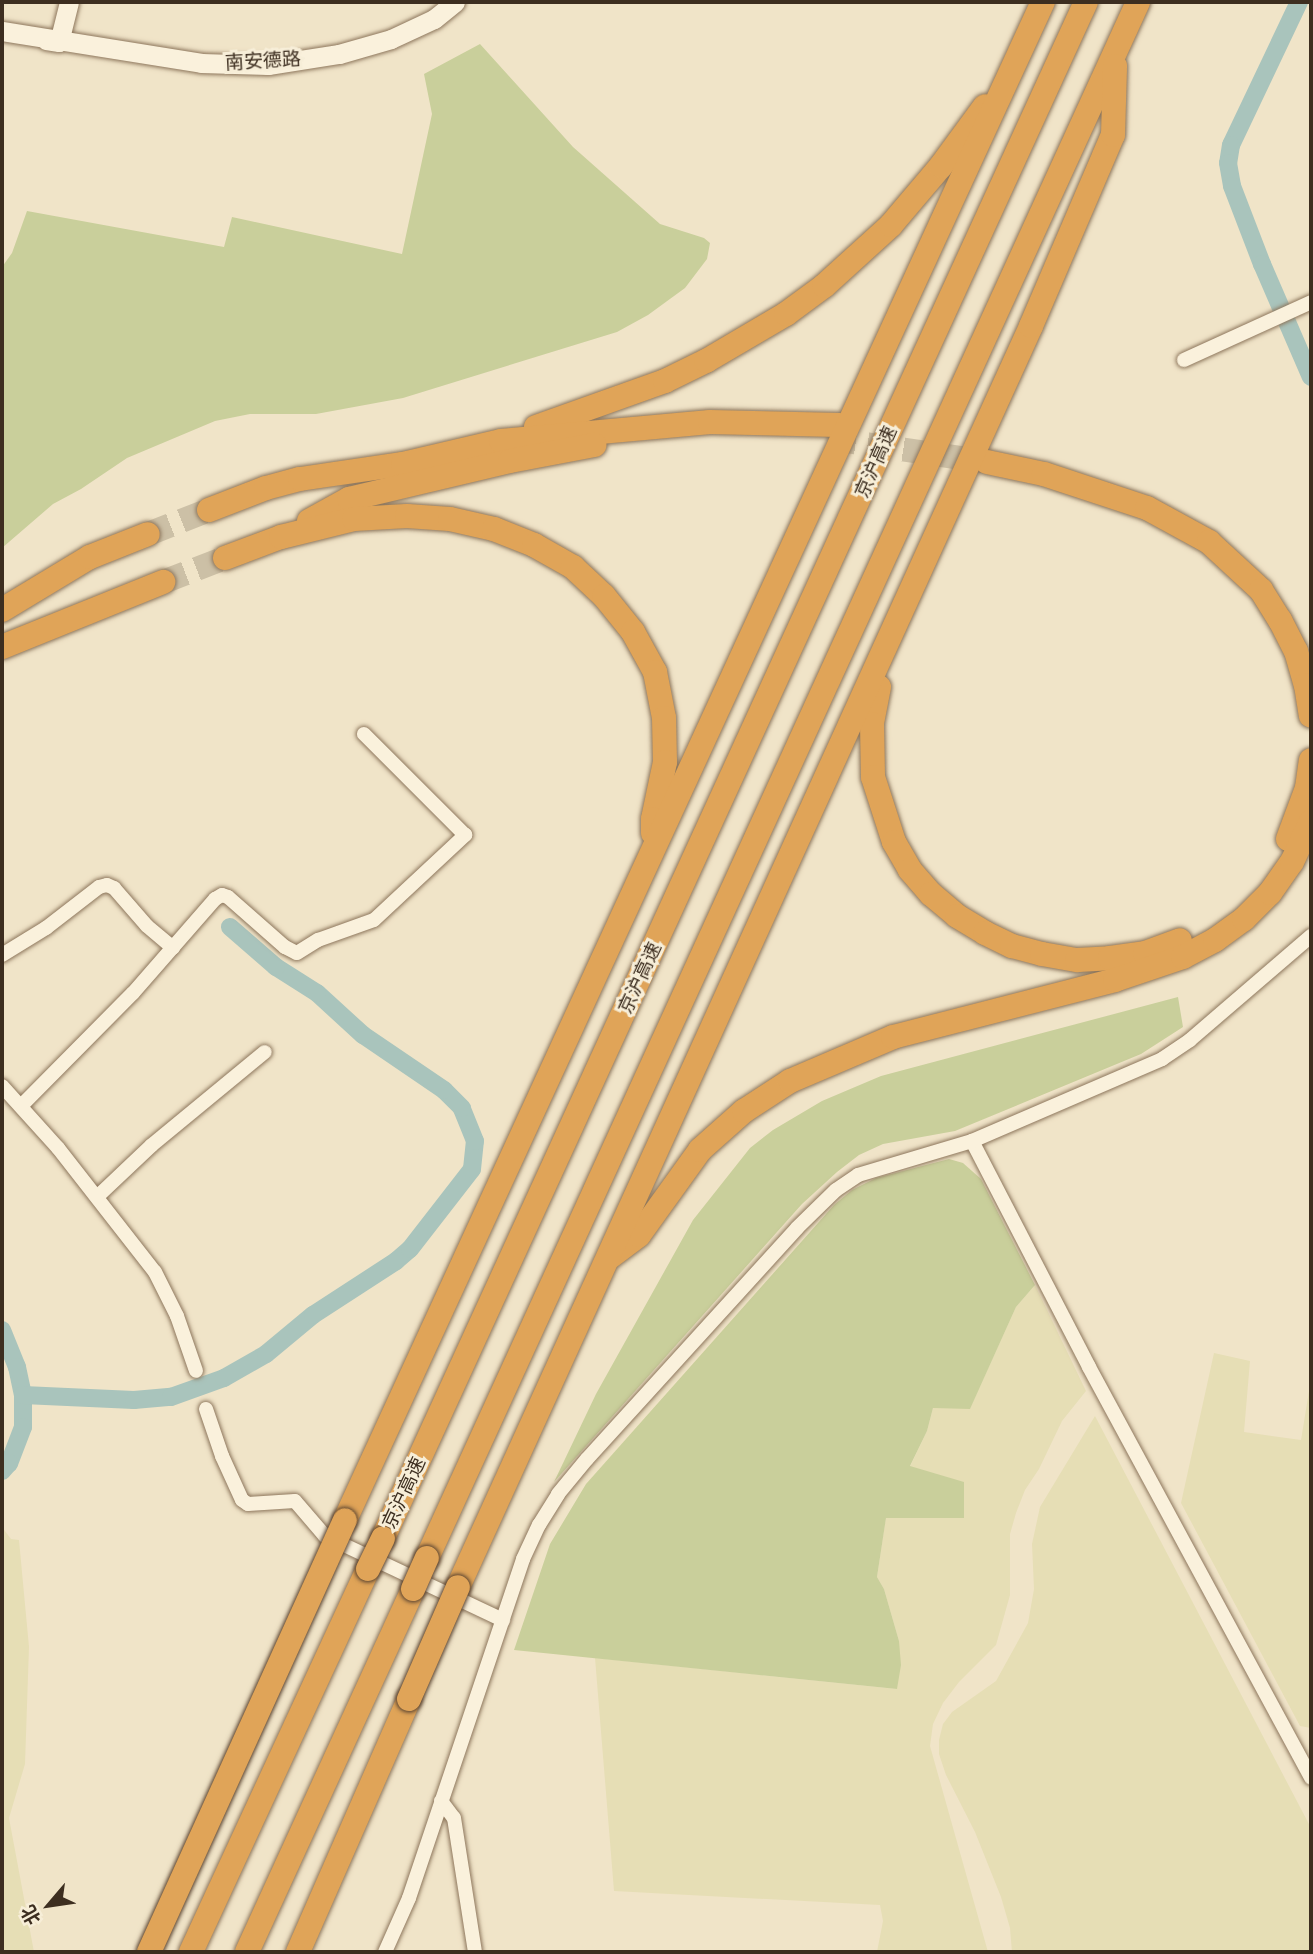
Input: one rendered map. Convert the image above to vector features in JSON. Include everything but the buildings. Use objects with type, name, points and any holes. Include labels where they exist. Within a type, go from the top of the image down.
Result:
[{"type":"highway","points":[[149,1952],[1043,2]]},
{"type":"highway","name":"京沪高速","points":[[191,1952],[538,1203],[1086,2]]},
{"type":"highway","points":[[247,1952],[1138,2]]},
{"type":"highway","points":[[298,1952],[458,1587],[1002,394],[1113,135],[1116,54]]},
{"type":"highway","points":[[209,510],[300,479],[403,464],[501,441],[665,381],[706,361],[786,314],[841,272],[891,225],[941,166],[973,120],[1005,85]]},
{"type":"highway","points":[[281,537],[349,499],[510,461],[604,443],[835,432],[710,422],[501,441]]},
{"type":"highway","points":[[1311,658],[1291,614],[1270,583],[1217,533],[1152,498],[1048,460],[989,455],[1147,508],[1209,542],[1261,590],[1291,640],[1306,685],[1311,716]]},
{"type":"highway","points":[[225,558],[281,537],[354,519],[407,516],[450,519],[494,528],[534,545],[573,567],[604,596],[633,632],[655,672],[664,718],[665,762],[653,819],[654,851]]},
{"type":"highway","points":[[2,610],[81,561],[148,534]]},
{"type":"highway","points":[[2,647],[163,582]]},
{"type":"highway","points":[[909,597],[883,674],[872,724],[873,777],[894,842],[910,870],[931,894],[965,922],[1012,946],[1077,960],[1144,953],[1176,942],[1236,907],[1259,884],[1280,854],[1297,822],[1311,761]]},
{"type":"highway","points":[[607,1259],[639,1235],[700,1150],[744,1111],[790,1081],[841,1057],[948,1021],[1150,970],[1215,940],[1244,919],[1270,893],[1292,862],[1311,821]]},
{"type":"street","points":[[59,42],[69,2]]},
{"type":"street","name":"南安德路","points":[[2,31],[201,63],[268,65],[339,54],[391,39],[434,19],[455,2]]},
{"type":"street","points":[[1184,360],[1311,302]]},
{"type":"street","points":[[21,1106],[173,948],[202,911],[222,895],[238,904],[285,947],[297,953],[318,940],[374,920],[465,835],[365,734]]},
{"type":"street","points":[[2,955],[46,928],[99,887],[107,885],[114,888],[147,926],[173,948]]},
{"type":"street","points":[[385,1952],[409,1898],[523,1559],[539,1525],[558,1494],[797,1228],[836,1190],[858,1175],[972,1141],[1162,1059],[1189,1040],[1311,936]]},
{"type":"street","points":[[98,1196],[152,1145],[265,1052]]},
{"type":"street","points":[[2,1086],[98,1196],[167,1290],[195,1371]]},
{"type":"street","points":[[972,1141],[1089,1367],[1311,1778]]},
{"type":"street","points":[[205,1409],[242,1500],[248,1504],[295,1501],[325,1536],[503,1620]]},
{"type":"street","points":[[441,1801],[454,1818],[475,1952]]},
{"type":"shaded area","points":[[1035,1285],[1086,1391],[1062,1421],[1039,1469],[1025,1490],[1016,1513],[1010,1534],[1010,1595],[996,1645],[959,1682],[943,1703],[933,1724],[930,1746],[988,1952],[877,1952],[883,1921],[880,1905],[614,1891],[595,1658],[897,1689],[899,1641],[884,1589],[877,1577],[886,1517],[927,1431],[933,1408],[970,1408],[1016,1307]]},
{"type":"shaded area","points":[[1214,1353],[1250,1361],[1244,1432],[1301,1440],[1311,1379],[1311,1728],[1300,1726],[1181,1503]]},
{"type":"shaded area","points":[[1095,1416],[1311,1828],[1311,1952],[1012,1952],[1010,1928],[1001,1897],[975,1832],[946,1775],[939,1754],[939,1740],[943,1724],[952,1712],[996,1681],[1028,1623],[1034,1589],[1032,1544],[1040,1507]]},
{"type":"shaded area","points":[[2,1527],[11,1539],[19,1540],[29,1647],[25,1764],[9,1818],[34,1952],[2,1952]]},
{"type":"green space","points":[[480,44],[573,147],[660,224],[704,238],[710,243],[707,259],[685,288],[648,315],[617,332],[403,398],[316,414],[250,414],[215,421],[127,458],[53,504],[2,548],[2,267],[12,253],[27,211],[224,247],[232,217],[402,254],[432,114],[424,74]]},
{"type":"green space","points":[[1178,997],[1183,1027],[1141,1054],[955,1131],[883,1144],[859,1155],[837,1172],[802,1204],[554,1482],[596,1394],[693,1220],[750,1148],[773,1130],[822,1101],[881,1076]]},
{"type":"green space","points":[[949,1159],[963,1163],[981,1179],[1035,1285],[1016,1307],[970,1409],[933,1408],[927,1431],[910,1466],[964,1482],[964,1518],[886,1518],[877,1577],[884,1589],[899,1641],[901,1665],[897,1689],[514,1650],[550,1544],[586,1484],[834,1205],[852,1190],[876,1178]]},
{"type":"waterway","points":[[1299,2],[1231,145],[1228,163],[1232,186],[1262,264],[1311,377]]},
{"type":"waterway","points":[[23,1395],[134,1400],[171,1397],[224,1378],[266,1354],[313,1315],[396,1261],[410,1249],[472,1169],[475,1141],[462,1108],[444,1090],[363,1035],[317,993],[276,967],[230,927]]},
{"type":"waterway","points":[[2,1330],[17,1367],[23,1395],[23,1427],[9,1463],[2,1471]]},
{"type":"tunnel","points":[[832,439],[987,462]]},
{"type":"tunnel","points":[[148,534],[209,510]]},
{"type":"tunnel","points":[[163,582],[225,558]]}]
